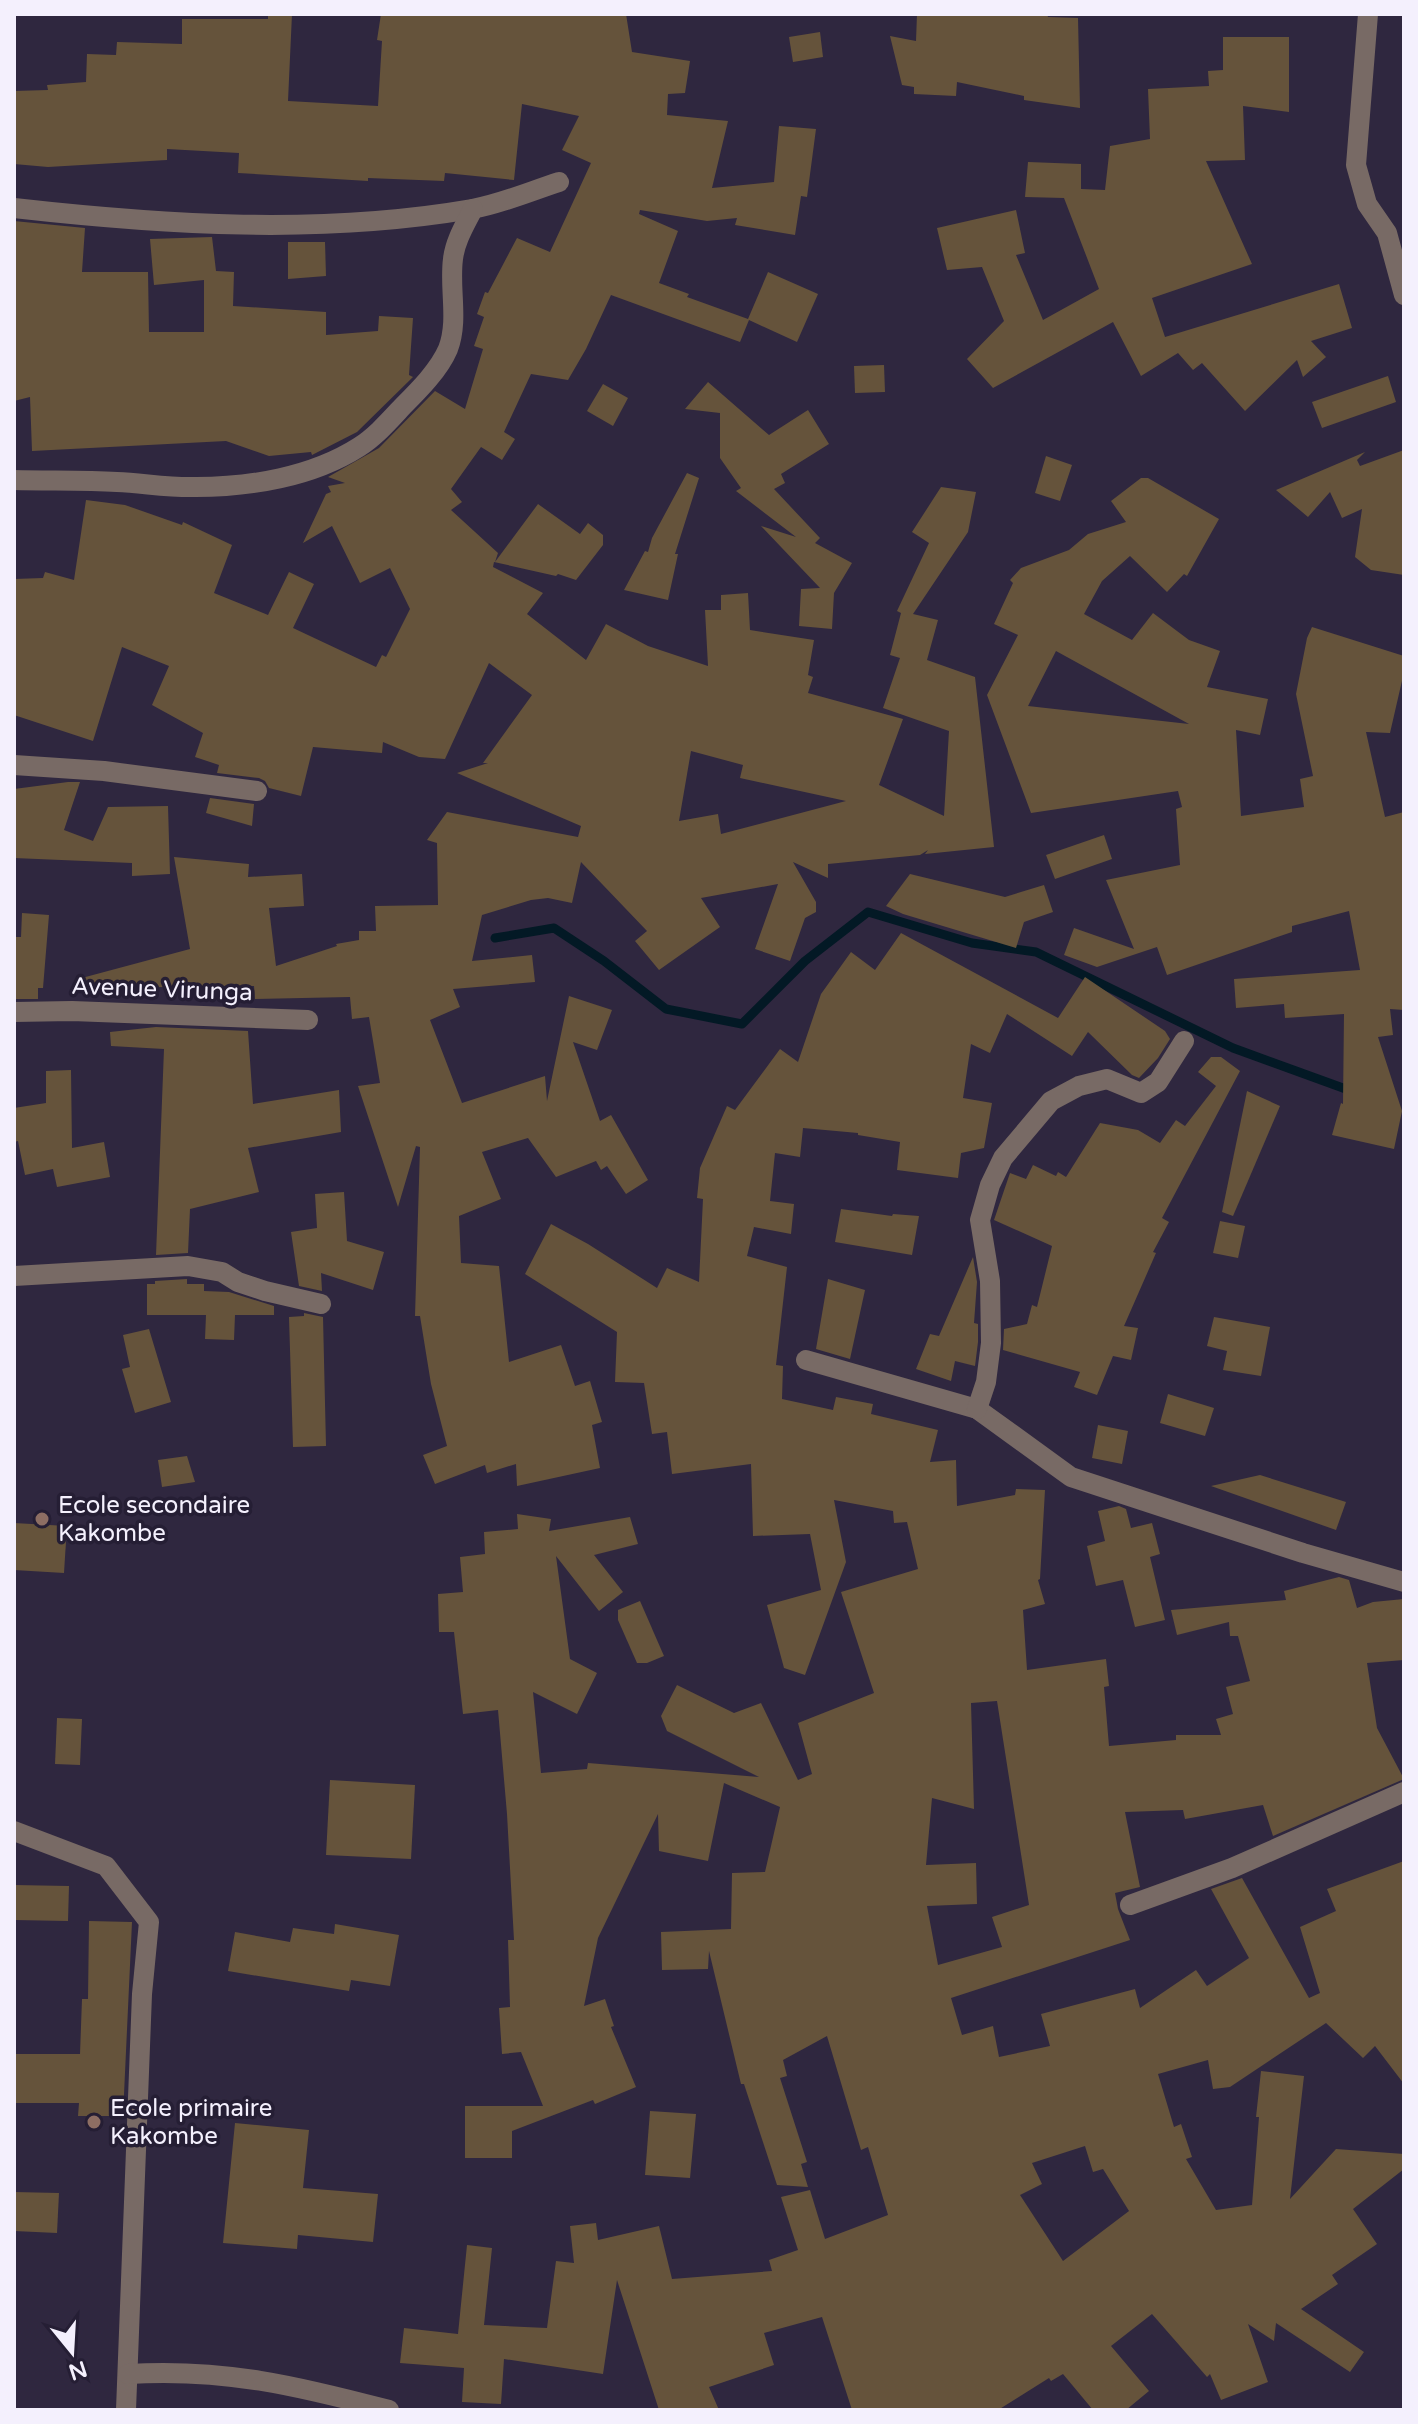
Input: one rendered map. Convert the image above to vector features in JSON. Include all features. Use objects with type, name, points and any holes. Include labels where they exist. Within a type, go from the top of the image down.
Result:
[{"type":"street","points":[[1368,14],[1356,165],[1367,204],[1387,233],[1404,295]]},
{"type":"street","points":[[14,208],[175,223],[283,225],[473,209],[559,182]]},
{"type":"street","points":[[14,480],[194,487],[237,485],[283,477],[330,462],[358,447],[377,434],[408,402],[447,352],[452,334],[453,259],[457,239],[473,209]]},
{"type":"street","points":[[14,765],[104,771],[257,791]]},
{"type":"street","name":"Avenue Virunga","points":[[14,1012],[72,1011],[308,1020]]},
{"type":"street","points":[[977,1409],[986,1382],[991,1343],[990,1281],[980,1220],[990,1185],[1003,1158],[1051,1101],[1079,1086],[1107,1079],[1141,1093],[1158,1082],[1184,1041]]},
{"type":"street","points":[[14,1276],[188,1266],[222,1272],[238,1282],[265,1291],[321,1304]]},
{"type":"street","points":[[806,1360],[977,1409],[1071,1477],[1303,1553],[1404,1582]]},
{"type":"street","points":[[1130,1905],[1232,1868],[1404,1792]]},
{"type":"street","points":[[14,1831],[106,1866],[149,1922],[142,1994],[128,2374],[123,2406]]},
{"type":"street","points":[[128,2374],[187,2372],[233,2375],[295,2386],[389,2410]]},
{"type":"building","points":[[268,14],[292,14],[288,101],[378,106],[382,41],[377,40],[381,14],[626,14],[632,52],[690,61],[685,93],[668,94],[667,115],[728,121],[712,188],[774,182],[779,126],[816,129],[807,197],[801,196],[795,235],[735,225],[737,218],[707,221],[640,210],[639,214],[678,231],[659,283],[689,294],[687,297],[748,319],[768,272],[818,294],[797,342],[749,320],[740,342],[611,295],[568,380],[531,374],[504,432],[515,439],[502,460],[481,447],[451,489],[462,502],[451,510],[498,553],[495,562],[538,504],[580,534],[588,523],[603,535],[603,545],[576,580],[494,562],[493,567],[543,593],[527,614],[586,660],[606,624],[648,646],[708,666],[705,610],[721,610],[721,595],[748,593],[750,630],[814,640],[808,675],[813,677],[808,693],[903,719],[879,785],[944,816],[949,731],[883,708],[900,658],[890,655],[901,613],[897,611],[929,543],[912,532],[941,487],[976,492],[968,532],[913,614],[938,620],[927,660],[975,677],[994,847],[925,854],[928,850],[920,855],[828,864],[828,878],[793,862],[816,902],[816,912],[805,918],[790,961],[755,949],[778,884],[701,898],[720,927],[659,970],[635,941],[647,931],[581,862],[572,903],[548,898],[531,900],[482,915],[472,961],[532,955],[535,982],[453,989],[460,1007],[430,1020],[462,1103],[545,1076],[547,1101],[569,996],[612,1010],[597,1050],[573,1042],[600,1121],[611,1115],[648,1180],[626,1194],[607,1166],[601,1170],[596,1161],[556,1177],[528,1138],[482,1152],[501,1199],[459,1216],[461,1263],[499,1266],[509,1362],[561,1345],[575,1386],[590,1381],[602,1422],[592,1425],[600,1468],[517,1486],[516,1464],[487,1473],[485,1465],[435,1484],[423,1455],[447,1446],[431,1384],[420,1316],[415,1316],[420,1147],[416,1146],[398,1207],[358,1086],[380,1083],[369,1017],[352,1019],[350,997],[255,999],[254,986],[80,988],[78,979],[190,949],[174,857],[249,864],[248,877],[302,874],[304,906],[269,908],[276,966],[336,944],[359,940],[359,931],[376,931],[375,906],[438,905],[437,843],[427,840],[447,812],[578,837],[581,826],[457,773],[488,763],[483,763],[532,695],[489,663],[445,759],[419,757],[383,742],[382,753],[313,747],[301,796],[269,788],[259,778],[217,773],[219,765],[195,757],[203,733],[152,705],[169,666],[122,647],[93,741],[14,715],[14,579],[43,578],[45,572],[74,580],[86,500],[125,505],[182,525],[183,522],[232,545],[214,593],[268,615],[289,572],[314,584],[293,628],[376,667],[382,655],[386,657],[410,609],[390,568],[360,583],[332,526],[303,543],[326,494],[331,492],[328,486],[345,483],[328,477],[379,448],[435,391],[465,409],[483,349],[474,346],[484,317],[477,314],[485,292],[488,293],[517,238],[550,252],[591,163],[562,150],[579,116],[522,104],[514,180],[445,173],[444,181],[368,178],[368,181],[238,173],[239,153],[167,149],[167,160],[48,167],[14,164],[14,91],[48,90],[47,85],[86,82],[87,54],[116,55],[117,42],[182,44],[182,19],[268,19]],"holes":[[[691,751],[743,765],[740,778],[846,801],[721,834],[718,814],[679,821]]]},
{"type":"building","points":[[917,14],[1047,14],[1048,17],[1078,18],[1080,108],[1024,100],[1024,96],[957,82],[956,96],[914,94],[914,87],[902,85],[890,36],[916,41]]},
{"type":"building","points":[[820,32],[823,57],[793,62],[789,37]]},
{"type":"building","points":[[1223,37],[1289,37],[1289,112],[1243,106],[1245,160],[1206,161],[1252,264],[1152,298],[1165,337],[1339,284],[1352,328],[1311,341],[1326,357],[1303,377],[1297,360],[1245,411],[1202,363],[1193,370],[1178,353],[1141,376],[1113,322],[993,388],[967,359],[1004,321],[982,267],[947,270],[937,228],[1016,210],[1025,253],[1016,255],[1043,320],[1099,289],[1064,198],[1025,197],[1028,162],[1081,164],[1081,189],[1105,190],[1110,146],[1150,139],[1148,89],[1209,86],[1208,71],[1223,70]]},
{"type":"building","points":[[14,221],[85,228],[82,272],[148,272],[149,332],[204,332],[204,280],[154,285],[150,239],[212,237],[216,271],[234,272],[233,306],[326,312],[326,335],[378,331],[379,316],[413,318],[409,375],[413,377],[357,432],[312,455],[311,452],[269,456],[226,441],[32,451],[30,397],[14,401]]},
{"type":"building","points":[[288,242],[325,242],[326,276],[288,279]]},
{"type":"building","points":[[884,365],[885,392],[855,393],[854,366]]},
{"type":"building","points":[[1388,376],[1396,402],[1322,428],[1312,402]]},
{"type":"building","points":[[708,382],[769,435],[808,410],[829,444],[781,474],[785,483],[774,489],[820,538],[815,543],[852,563],[834,593],[832,629],[799,626],[801,589],[820,588],[761,526],[796,537],[736,491],[741,488],[720,458],[720,413],[685,409]]},
{"type":"building","points":[[603,384],[628,398],[613,426],[587,411]]},
{"type":"building","points":[[1404,450],[1404,575],[1371,570],[1355,557],[1362,509],[1342,518],[1330,492],[1308,517],[1276,490],[1365,452],[1357,460],[1360,466]]},
{"type":"building","points":[[1046,456],[1072,465],[1060,501],[1035,493]]},
{"type":"building","points":[[687,473],[699,478],[675,554],[678,554],[668,600],[624,590],[645,551],[648,552],[652,538]]},
{"type":"building","points":[[1141,478],[1148,478],[1219,519],[1187,576],[1184,574],[1167,592],[1130,556],[1102,581],[1084,614],[1132,640],[1153,613],[1189,640],[1220,651],[1207,687],[1268,699],[1260,735],[1236,730],[1241,816],[1304,807],[1300,779],[1313,776],[1296,694],[1312,627],[1404,656],[1404,672],[1390,733],[1366,732],[1385,817],[1404,812],[1404,1010],[1390,1009],[1393,1035],[1378,1037],[1402,1111],[1394,1149],[1332,1135],[1343,1104],[1344,1014],[1285,1018],[1284,1004],[1236,1008],[1234,979],[1360,970],[1349,911],[1292,926],[1292,932],[1167,975],[1157,947],[1097,967],[1064,955],[1074,928],[1134,949],[1106,880],[1180,865],[1176,809],[1182,807],[1178,791],[1031,813],[987,695],[1018,635],[994,624],[1013,583],[1010,580],[1021,568],[1069,550],[1088,534],[1126,522],[1111,501]],"holes":[[[1056,651],[1189,724],[1028,706]]]},
{"type":"building","points":[[80,782],[64,830],[93,841],[108,807],[168,806],[170,874],[132,876],[132,863],[14,858],[14,789]]},
{"type":"building","points":[[210,798],[254,804],[252,826],[206,813]]},
{"type":"building","points":[[1104,835],[1112,859],[1055,879],[1046,855]]},
{"type":"building","points":[[910,874],[1005,897],[1044,885],[1053,912],[1024,922],[1016,948],[886,906]]},
{"type":"building","points":[[22,913],[49,915],[43,988],[38,988],[38,999],[14,999],[14,937],[21,937]]},
{"type":"building","points":[[901,933],[1058,1018],[1085,977],[1165,1031],[1170,1039],[1158,1058],[1139,1078],[1132,1075],[1088,1032],[1072,1056],[1007,1014],[990,1053],[971,1044],[963,1098],[992,1103],[984,1148],[961,1153],[958,1178],[897,1170],[900,1142],[858,1133],[803,1128],[800,1157],[775,1153],[770,1201],[794,1204],[791,1234],[754,1227],[747,1256],[787,1267],[776,1365],[783,1366],[782,1399],[833,1410],[836,1397],[873,1404],[871,1414],[938,1430],[930,1462],[956,1460],[957,1506],[1015,1495],[1016,1489],[1045,1490],[1038,1580],[1045,1604],[1023,1610],[1027,1670],[1106,1659],[1109,1686],[1104,1687],[1109,1746],[1176,1740],[1176,1735],[1221,1735],[1216,1719],[1233,1714],[1226,1687],[1250,1681],[1238,1636],[1230,1636],[1229,1622],[1177,1635],[1171,1610],[1286,1600],[1284,1591],[1339,1577],[1349,1580],[1357,1608],[1373,1602],[1404,1599],[1404,1660],[1367,1663],[1377,1728],[1404,1779],[1273,1836],[1263,1805],[1185,1819],[1183,1810],[1125,1812],[1140,1887],[1115,1893],[1130,1940],[951,1998],[962,2035],[993,2026],[999,2057],[1050,2046],[1041,2014],[1135,1989],[1140,2008],[1196,1970],[1207,1986],[1249,1958],[1211,1889],[1242,1878],[1309,1998],[1320,1993],[1300,1927],[1336,1911],[1327,1889],[1404,1861],[1404,2084],[1375,2046],[1363,2058],[1326,2023],[1230,2087],[1213,2089],[1208,2060],[1158,2074],[1174,2127],[1181,2124],[1192,2157],[1186,2159],[1216,2210],[1252,2205],[1261,2071],[1304,2076],[1290,2199],[1336,2149],[1404,2154],[1404,2169],[1353,2209],[1377,2244],[1332,2275],[1338,2284],[1301,2309],[1364,2352],[1350,2372],[1276,2323],[1274,2341],[1248,2324],[1268,2382],[1221,2400],[1210,2374],[1207,2377],[1152,2314],[1111,2346],[1149,2391],[1126,2410],[1093,2410],[1063,2374],[1051,2381],[1049,2378],[998,2410],[852,2410],[822,2317],[764,2333],[774,2365],[709,2387],[719,2410],[659,2410],[617,2280],[603,2374],[504,2359],[501,2404],[462,2402],[464,2368],[400,2363],[404,2328],[458,2334],[467,2245],[492,2248],[484,2325],[547,2328],[556,2261],[574,2263],[570,2226],[596,2223],[598,2240],[659,2226],[672,2279],[772,2271],[769,2260],[798,2250],[781,2197],[810,2190],[825,2239],[888,2215],[868,2147],[861,2150],[827,2036],[783,2060],[787,2076],[780,2078],[807,2162],[801,2164],[808,2187],[777,2185],[744,2084],[741,2084],[709,1951],[708,1969],[662,1970],[661,1932],[731,1929],[732,1873],[765,1872],[780,1807],[724,1783],[708,1861],[659,1851],[658,1814],[598,1938],[584,2006],[605,1999],[614,2026],[611,2027],[636,2087],[512,2131],[512,2158],[465,2158],[465,2106],[543,2106],[521,2052],[502,2054],[499,2008],[510,2007],[508,1940],[514,1940],[498,1710],[463,1714],[454,1632],[439,1632],[438,1594],[463,1592],[460,1557],[485,1554],[484,1532],[518,1529],[517,1514],[551,1519],[549,1531],[630,1517],[638,1544],[594,1555],[623,1592],[599,1611],[556,1556],[570,1659],[597,1673],[577,1714],[533,1692],[541,1773],[587,1769],[588,1763],[759,1777],[667,1731],[661,1716],[677,1685],[734,1713],[761,1703],[798,1780],[812,1774],[798,1723],[874,1693],[841,1592],[918,1569],[907,1522],[894,1523],[893,1511],[834,1500],[846,1562],[805,1675],[784,1668],[767,1605],[821,1590],[810,1534],[753,1536],[751,1464],[672,1474],[667,1432],[652,1434],[644,1383],[615,1382],[617,1332],[525,1274],[551,1224],[657,1288],[667,1268],[699,1282],[703,1199],[697,1198],[700,1168],[727,1106],[735,1110],[780,1049],[798,1062],[821,994],[851,952],[875,970]],"holes":[[[997,1701],[1029,1905],[992,1917],[1002,1947],[938,1965],[927,1906],[977,1904],[976,1863],[926,1865],[932,1798],[974,1809],[971,1703]],[[1085,2146],[1093,2172],[1103,2169],[1129,2211],[1063,2261],[1020,2195],[1042,2184],[1032,2163]]]},
{"type":"building","points":[[156,1027],[248,1031],[253,1104],[339,1090],[341,1132],[248,1148],[259,1192],[190,1209],[188,1253],[156,1255],[164,1049],[111,1046],[110,1032]]},
{"type":"building","points":[[1211,1057],[1221,1057],[1240,1071],[1162,1218],[1169,1222],[1153,1252],[1156,1253],[1124,1326],[1138,1328],[1131,1360],[1113,1356],[1097,1395],[1074,1387],[1080,1372],[1003,1350],[1004,1329],[1027,1324],[1032,1305],[1037,1307],[1052,1246],[994,1220],[1010,1173],[1026,1179],[1033,1165],[1056,1176],[1058,1172],[1066,1177],[1100,1123],[1138,1130],[1160,1143],[1176,1120],[1185,1126],[1216,1086],[1198,1072]]},
{"type":"building","points":[[71,1070],[72,1148],[104,1142],[110,1177],[57,1187],[53,1169],[25,1175],[18,1141],[14,1142],[14,1108],[46,1103],[46,1071]]},
{"type":"building","points":[[1247,1091],[1280,1106],[1233,1216],[1222,1212]]},
{"type":"building","points":[[344,1192],[347,1241],[384,1252],[373,1290],[321,1273],[322,1291],[299,1286],[291,1232],[317,1228],[315,1194]]},
{"type":"building","points":[[841,1209],[892,1216],[919,1216],[912,1255],[835,1242]]},
{"type":"building","points":[[1220,1221],[1245,1226],[1238,1258],[1213,1253]]},
{"type":"building","points":[[973,1257],[977,1282],[974,1323],[978,1324],[975,1366],[955,1361],[951,1381],[916,1369],[930,1334],[939,1336]]},
{"type":"building","points":[[187,1279],[187,1284],[204,1284],[204,1291],[229,1292],[274,1306],[274,1315],[235,1315],[234,1340],[205,1339],[206,1315],[147,1315],[147,1284]]},
{"type":"building","points":[[828,1279],[865,1290],[850,1359],[816,1349]]},
{"type":"building","points":[[304,1313],[323,1317],[326,1446],[293,1447],[289,1317],[304,1316]]},
{"type":"building","points":[[1214,1317],[1270,1327],[1261,1376],[1223,1370],[1227,1351],[1207,1346]]},
{"type":"building","points":[[149,1329],[171,1402],[135,1413],[122,1369],[130,1367],[123,1335]]},
{"type":"building","points":[[1168,1394],[1214,1408],[1205,1436],[1160,1423]]},
{"type":"building","points":[[1098,1425],[1128,1431],[1122,1464],[1092,1458]]},
{"type":"building","points":[[187,1456],[195,1482],[162,1487],[158,1460]]},
{"type":"building","points":[[1260,1475],[1346,1502],[1336,1530],[1211,1486]]},
{"type":"building","points":[[1119,1506],[1126,1509],[1131,1528],[1152,1523],[1160,1554],[1150,1557],[1165,1620],[1135,1627],[1123,1580],[1096,1586],[1087,1546],[1105,1541],[1098,1511]]},
{"type":"building","points":[[14,1523],[67,1526],[64,1573],[14,1570]]},
{"type":"building","points":[[640,1601],[664,1656],[647,1663],[637,1663],[618,1620],[618,1610]]},
{"type":"building","points":[[57,1718],[82,1719],[80,1765],[55,1764]]},
{"type":"building","points":[[330,1780],[415,1785],[411,1859],[326,1855]]},
{"type":"building","points":[[14,1885],[69,1886],[68,1921],[14,1920]]},
{"type":"building","points":[[89,1921],[132,1922],[123,2116],[78,2116],[79,2103],[14,2103],[14,2054],[80,2054],[82,1999],[88,1999]]},
{"type":"building","points":[[335,1924],[399,1935],[390,1986],[351,1980],[349,1991],[228,1971],[235,1932],[290,1942],[293,1928],[334,1934]]},
{"type":"building","points":[[650,2111],[696,2114],[690,2178],[645,2175]]},
{"type":"building","points":[[235,2123],[309,2130],[303,2188],[378,2194],[373,2242],[298,2235],[297,2249],[223,2243]]},
{"type":"building","points":[[14,2192],[59,2193],[57,2233],[14,2231]]},
{"type":"waterway","points":[[495,938],[554,928],[604,961],[666,1009],[742,1024],[805,961],[868,912],[972,943],[1036,952],[1233,1048],[1354,1092]]},
{"type":"place","name":"Ecole secondaire Kakombe","points":[[42,1519]]},
{"type":"place","name":"Ecole primaire Kakombe","points":[[94,2122]]}]
